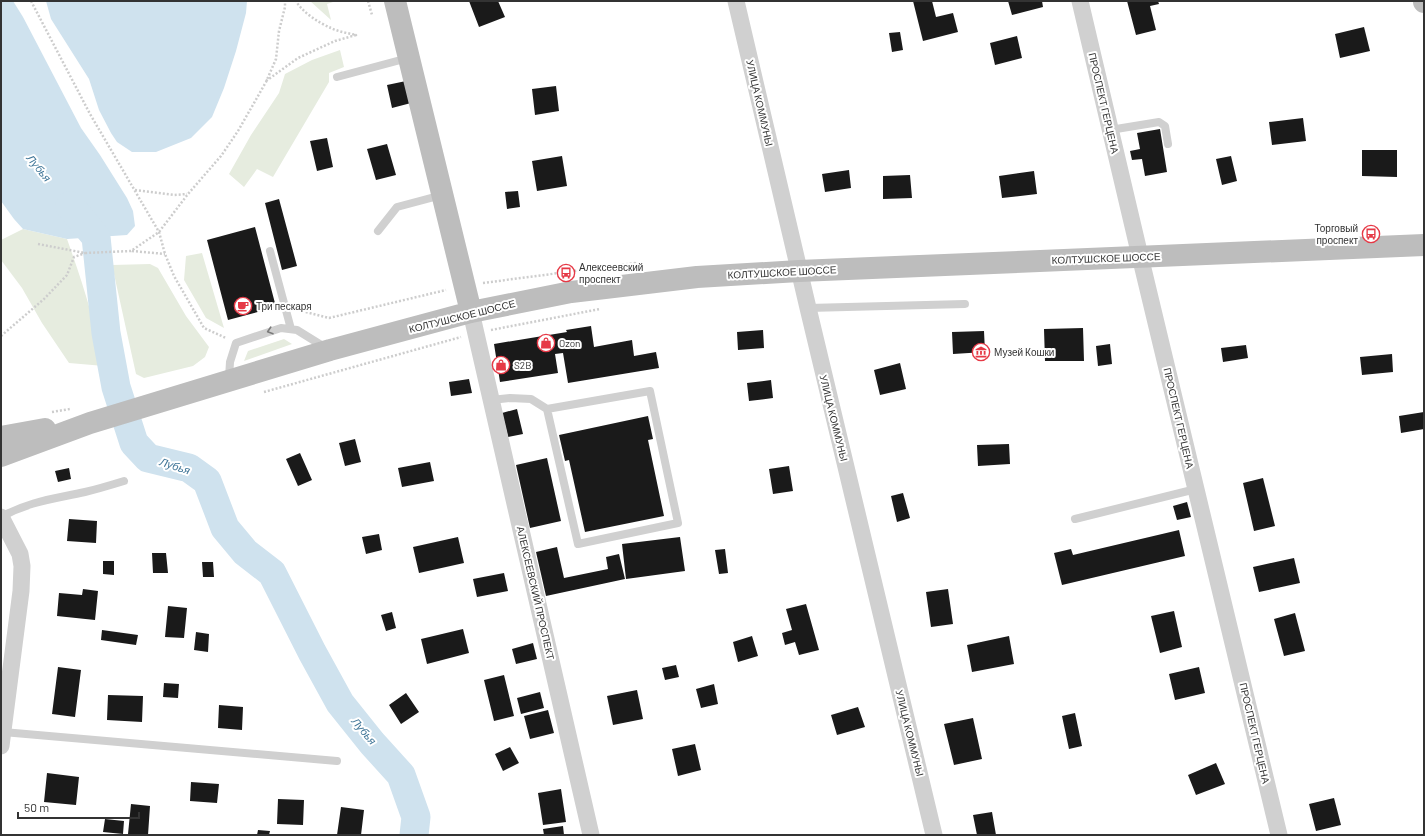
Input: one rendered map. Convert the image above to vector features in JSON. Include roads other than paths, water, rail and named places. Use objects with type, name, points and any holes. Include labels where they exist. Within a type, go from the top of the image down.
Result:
[{"type":"main road","name":"АЛЕКСЕЕВСКИЙ ПРОСПЕКТ","points":[[395,1],[474,322]]},
{"type":"main road","name":"КОЛТУШСКОЕ ШОССЕ","points":[[2,452],[90,423],[330,350],[474,322],[571,292],[697,277],[799,271],[1424,244]]},
{"type":"street","name":"УЛИЦА КОММУНЫ","points":[[736,1],[934,835]]},
{"type":"street","name":"ПРОСПЕКТ ГЕРЦЕНА","points":[[1080,1],[1279,835]]},
{"type":"street","name":"АЛЕКСЕЕВСКИЙ ПРОСПЕКТ","points":[[474,322],[591,835]]},
{"type":"street","points":[[1,517],[17,548],[22,566],[22,591],[2,739]]},
{"type":"lane","points":[[338,77],[409,58]]},
{"type":"lane","points":[[1110,130],[1159,122],[1165,126],[1168,144]]},
{"type":"lane","points":[[378,230],[397,207],[442,194]]},
{"type":"lane","points":[[270,251],[291,329]]},
{"type":"lane","points":[[808,308],[965,304]]},
{"type":"lane","points":[[229,381],[230,362],[236,343],[281,328],[297,330],[330,350]]},
{"type":"lane","points":[[491,400],[510,398],[531,399],[547,409],[650,391],[678,523],[578,544],[547,409]]},
{"type":"lane","points":[[1,517],[49,498],[86,492],[124,481]]},
{"type":"lane","points":[[1075,519],[1196,489]]},
{"type":"lane","points":[[2,739],[337,761]]},
{"type":"water","points":[[1,1],[13,1],[23,17],[81,128],[127,198],[133,211],[135,226],[127,235],[67,239],[23,229],[1,201]]},
{"type":"water","points":[[46,1],[247,1],[246,13],[236,51],[224,88],[212,117],[191,138],[156,152],[132,152],[117,142],[99,110],[89,79],[51,19]]},
{"type":"waterway","name":"Лубья","points":[[70,206],[96,237],[106,333],[116,387],[134,443],[148,458],[189,468],[207,481],[225,528],[245,552],[272,573],[340,703],[372,743],[401,775],[416,817],[414,835]]},
{"type":"place","name":"Торговый проспект","points":[[1371,234]]},
{"type":"place","name":"Алексеевский проспект","points":[[566,273]]},
{"type":"place","name":"Три пескаря","points":[[243,306]]},
{"type":"place","name":"Ozon","points":[[546,343]]},
{"type":"place","name":"Музей Кошки","points":[[981,352]]},
{"type":"place","name":"S2B","points":[[501,365]]}]
